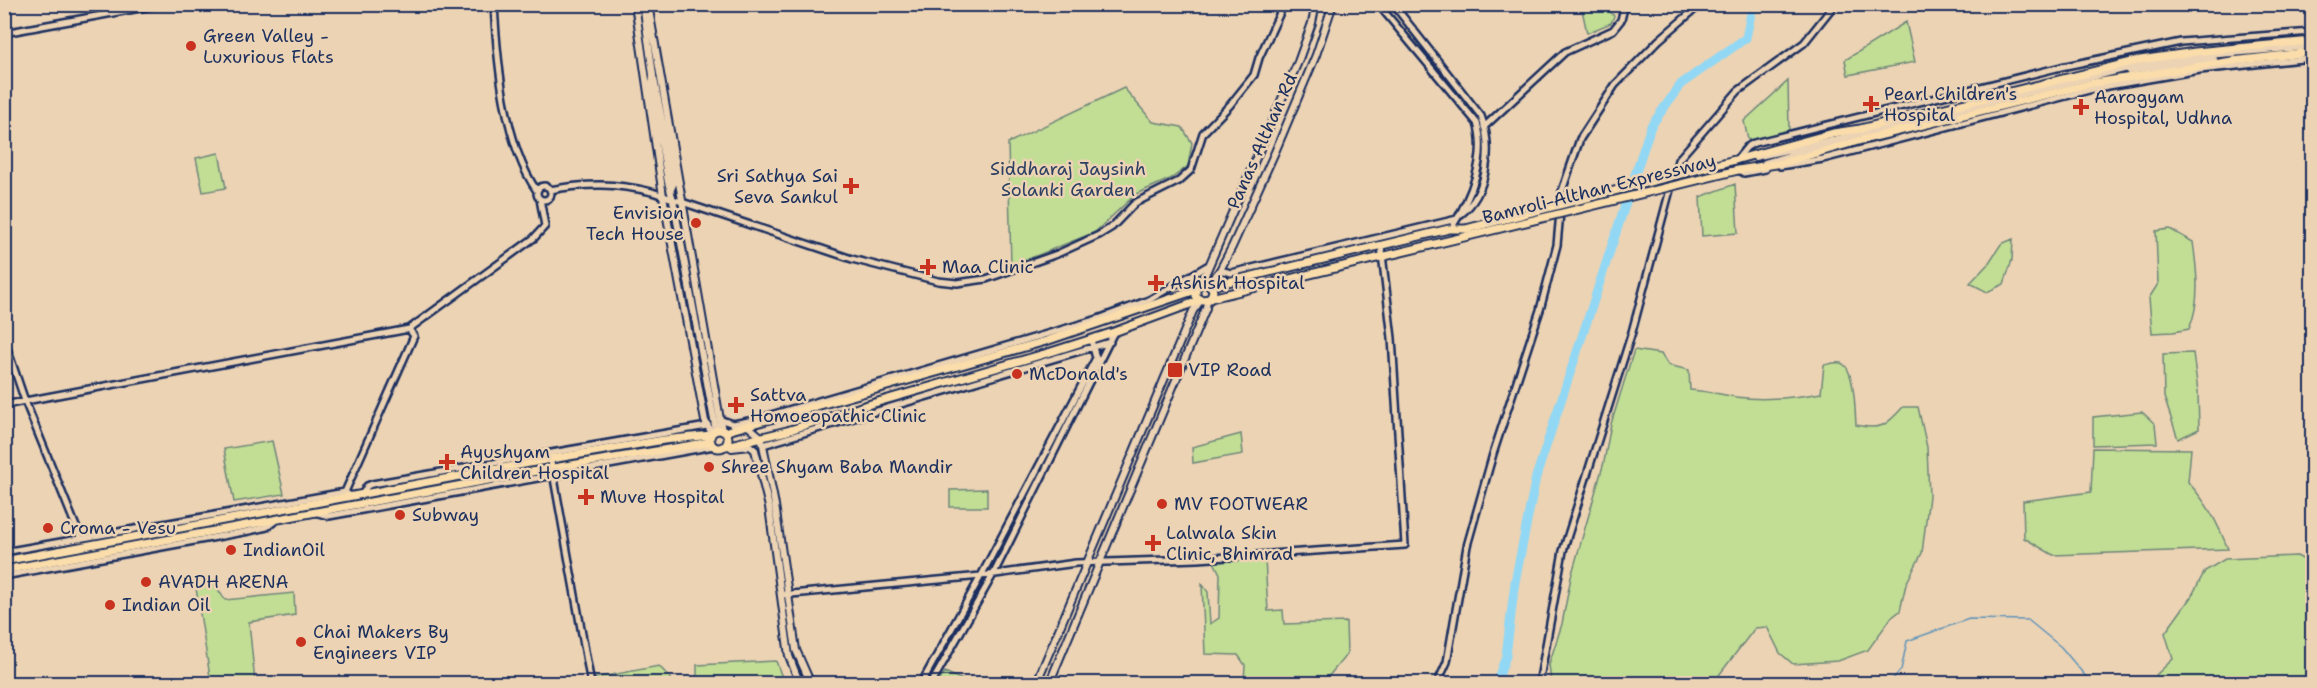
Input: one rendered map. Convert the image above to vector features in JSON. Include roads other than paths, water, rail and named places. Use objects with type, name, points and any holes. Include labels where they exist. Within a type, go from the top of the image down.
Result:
[{"type":"main road","points":[[635,4],[663,196],[707,426],[732,448],[750,446],[755,450],[769,507],[789,656],[801,684]]},
{"type":"main road","points":[[643,4],[653,75],[657,85],[674,182],[671,190],[718,438]]},
{"type":"main road","points":[[648,4],[719,419],[718,438]]},
{"type":"main road","name":"Panas Althan Rd","points":[[1198,287],[1229,223],[1298,62],[1312,23],[1316,4]]},
{"type":"main road","name":"Panas Althan Rd","points":[[1210,285],[1220,270],[1288,121],[1316,55],[1333,4]]},
{"type":"main road","points":[[4,561],[362,495],[550,455],[664,440],[761,437],[1092,344],[1114,332],[1164,318],[1206,299],[1326,274],[1383,258],[1453,243],[1467,232],[1833,133],[1860,129],[2140,60],[2313,40]]},
{"type":"main road","points":[[1736,160],[1870,132],[2112,73],[2198,62],[2228,61],[2313,46]]},
{"type":"main road","name":"Bamroli-Althan Expressway","points":[[1467,232],[1738,170],[1782,163],[1862,140],[2094,83],[2228,61],[2313,52]]},
{"type":"main road","points":[[1736,160],[1738,170],[1870,132]]},
{"type":"main road","points":[[1431,224],[1433,233]]},
{"type":"main road","points":[[4,570],[88,558],[316,512],[554,472],[718,438],[748,426],[1117,315],[1198,287],[1451,229],[1467,232]]},
{"type":"main road","points":[[1036,684],[1193,311],[1214,291],[1210,285]]},
{"type":"main road","points":[[1198,287],[1196,296],[1206,299]]},
{"type":"main road","points":[[1049,684],[1206,308],[1206,299]]},
{"type":"main road","points":[[748,426],[761,437],[763,445],[776,505],[796,650],[811,684]]},
{"type":"street","points":[[4,33],[162,4]]},
{"type":"street","points":[[4,405],[409,329],[534,238],[545,226],[540,199],[527,176],[512,133],[499,78],[494,4]]},
{"type":"street","points":[[537,191],[542,186],[550,190],[585,184],[623,185],[663,196],[852,259],[957,283],[986,279],[1057,254],[1099,236],[1112,227],[1136,202],[1179,182],[1191,170],[1203,133],[1254,75],[1259,58],[1284,4]]},
{"type":"street","points":[[1378,4],[1477,123],[1480,144],[1477,170],[1459,217],[1451,229]]},
{"type":"street","points":[[1220,270],[1231,273],[1459,217],[1470,207],[1482,188],[1486,150],[1484,127],[1480,116],[1393,4]]},
{"type":"street","points":[[1484,127],[1565,52],[1613,30],[1621,21],[1625,4]]},
{"type":"street","points":[[1437,684],[1447,662],[1470,535],[1493,454],[1539,314],[1557,245],[1564,187],[1586,127],[1615,85],[1648,50],[1701,4]]},
{"type":"street","points":[[1539,684],[1563,551],[1632,332],[1678,160],[1738,91],[1804,43],[1835,4]]},
{"type":"street","points":[[1736,160],[1747,147],[1754,143],[2061,67],[2181,42],[2313,32]]},
{"type":"street","points":[[2228,61],[2313,58]]},
{"type":"street","points":[[540,199],[548,199],[550,190]]},
{"type":"street","points":[[781,596],[981,576],[1086,562],[1198,559],[1405,545],[1392,338],[1381,246]]},
{"type":"street","points":[[1134,309],[1207,266]]},
{"type":"street","points":[[345,492],[414,336],[409,329]]},
{"type":"street","points":[[931,684],[994,573],[1114,332]]},
{"type":"street","points":[[4,339],[25,401],[88,558],[4,576]]},
{"type":"street","points":[[921,684],[1096,358],[1092,344],[1110,342]]},
{"type":"street","points":[[719,419],[733,424],[754,420],[875,387]]},
{"type":"street","points":[[763,445],[885,404]]},
{"type":"street","points":[[591,684],[550,455],[707,426]]},
{"type":"street","points":[[4,552],[345,492],[351,497]]},
{"type":"waterway","points":[[1496,684],[1506,656],[1515,582],[1536,477],[1651,126],[1681,84],[1746,38],[1753,4]]},
{"type":"waterway","points":[[1888,684],[1901,670],[1907,641],[1969,619],[2028,620],[2061,647],[2092,684]]},
{"type":"place","name":"Green Valley - Luxurious Flats","points":[[191,46]]},
{"type":"place","name":"Pearl Children's Hospital","points":[[1871,104]]},
{"type":"place","name":"Aarogyam Hospital, Udhna","points":[[2081,107]]},
{"type":"place","name":"Sri Sathya Sai Seva Sankul","points":[[851,186]]},
{"type":"place","name":"Envision Tech House","points":[[696,223]]},
{"type":"place","name":"Maa Clinic","points":[[928,267]]},
{"type":"place","name":"Ashish Hospital","points":[[1156,283]]},
{"type":"place","name":"VIP Road","points":[[1175,370]]},
{"type":"place","name":"McDonald's","points":[[1017,374]]},
{"type":"place","name":"Sattva Homoeopathic Clinic","points":[[736,405]]},
{"type":"place","name":"Ayushyam Children Hospital","points":[[447,462]]},
{"type":"place","name":"Shree Shyam Baba Mandir","points":[[709,467]]},
{"type":"place","name":"Muve Hospital","points":[[586,497]]},
{"type":"place","name":"MV FOOTWEAR","points":[[1162,504]]},
{"type":"place","name":"Subway","points":[[400,515]]},
{"type":"place","name":"Croma - Vesu","points":[[48,528]]},
{"type":"place","name":"Lalwala Skin Clinic, Bhimrad","points":[[1153,543]]},
{"type":"place","name":"IndianOil","points":[[231,550]]},
{"type":"place","name":"AVADH ARENA","points":[[146,582]]},
{"type":"place","name":"Indian Oil","points":[[110,605]]},
{"type":"place","name":"Chai Makers By Engineers VIP","points":[[301,642]]},
{"type":"park label","name":"Siddharaj Jaysinh Solanki Garden","points":[[1068,180]]}]
